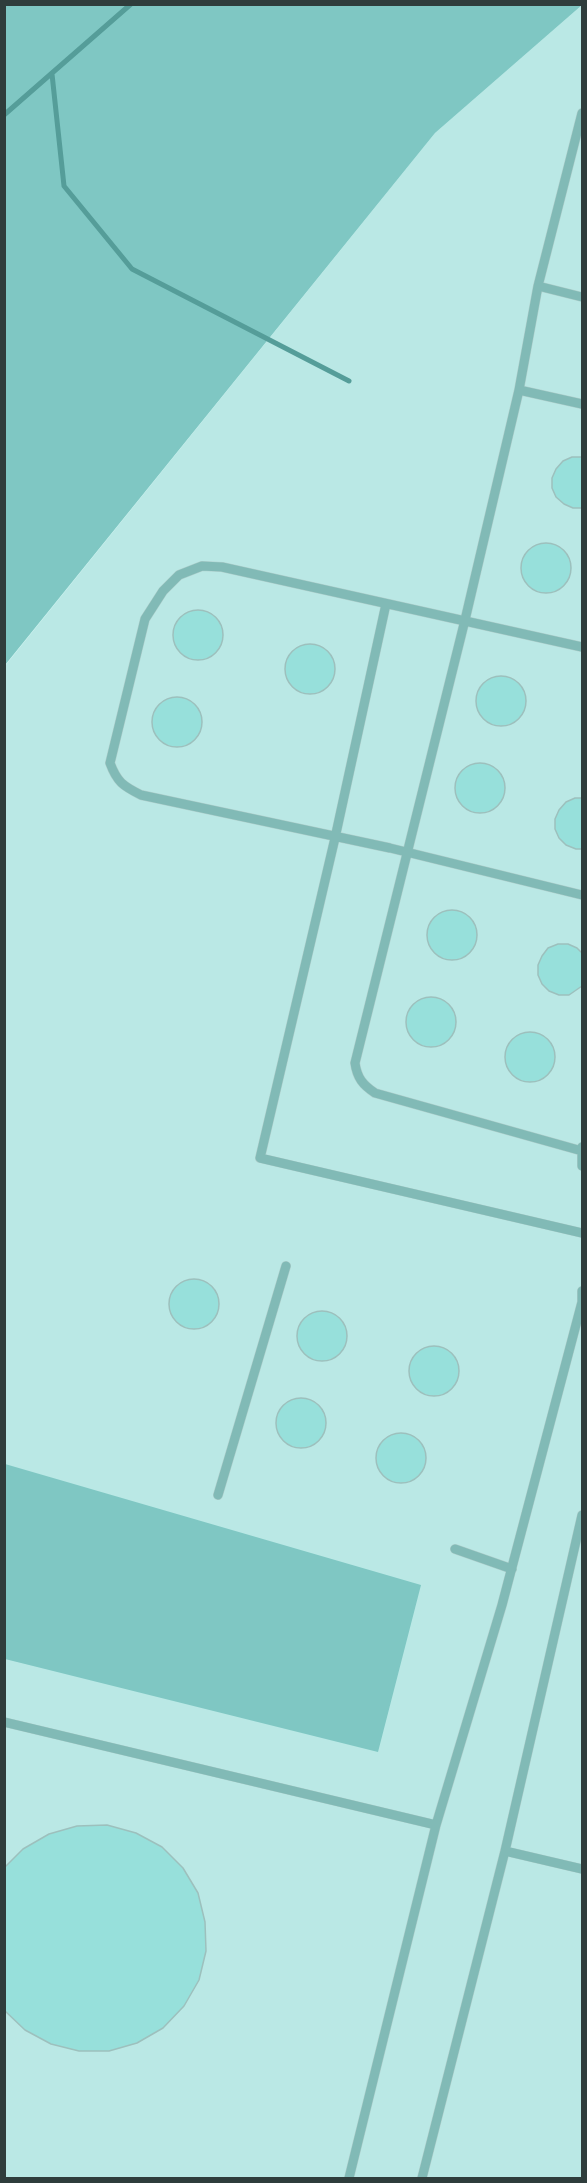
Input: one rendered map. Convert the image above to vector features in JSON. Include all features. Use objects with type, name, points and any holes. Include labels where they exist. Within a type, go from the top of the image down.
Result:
[{"type":"lane","points":[[582,112],[538,286],[519,390],[465,620],[355,1063],[356,1074],[363,1085],[375,1093],[582,1149],[582,1166]]},
{"type":"lane","points":[[538,286],[582,297]]},
{"type":"lane","points":[[519,390],[582,404]]},
{"type":"lane","points":[[582,647],[222,567],[202,566],[179,575],[163,591],[145,619],[113,743],[110,763],[115,778],[127,788],[141,795],[390,848],[582,895]]},
{"type":"lane","points":[[386,604],[335,838],[260,1158],[582,1233]]},
{"type":"lane","points":[[218,1495],[286,1266]]},
{"type":"lane","points":[[349,2178],[436,1825],[512,1569],[582,1302],[582,1291]]},
{"type":"lane","points":[[422,2178],[505,1851],[582,1515]]},
{"type":"lane","points":[[455,1549],[512,1569]]},
{"type":"lane","points":[[4,1722],[436,1825]]},
{"type":"lane","points":[[505,1851],[582,1869]]},
{"type":"shaded area","points":[[5,4],[582,5],[435,133],[5,665]]},
{"type":"shaded area","points":[[582,5],[582,2178],[5,2178],[5,666],[435,133]]},
{"type":"shaded area","points":[[5,1464],[421,1585],[378,1752],[5,1659]]},
{"type":"building","points":[[572,457],[582,457],[582,508],[573,508],[564,504],[556,497],[552,488],[552,478],[556,469],[563,461]]},
{"type":"building","points":[[551,543],[564,550],[570,558],[570,578],[564,586],[556,592],[541,593],[528,586],[522,578],[521,563],[528,550],[536,544]]},
{"type":"building","points":[[203,610],[216,617],[222,625],[222,645],[216,653],[208,659],[193,660],[180,653],[174,645],[173,630],[180,617],[188,611]]},
{"type":"building","points":[[315,644],[328,651],[334,659],[334,679],[328,687],[320,693],[305,694],[292,687],[286,679],[285,664],[292,651],[300,645]]},
{"type":"building","points":[[506,676],[519,683],[525,691],[525,711],[519,719],[511,725],[496,726],[483,719],[477,711],[476,696],[483,683],[491,677]]},
{"type":"building","points":[[172,697],[182,697],[195,704],[202,717],[202,727],[195,740],[182,747],[172,747],[163,743],[156,736],[152,727],[152,717],[156,708],[163,701]]},
{"type":"building","points":[[485,763],[498,770],[504,778],[504,798],[498,806],[490,812],[475,813],[462,806],[456,798],[455,783],[462,770],[470,764]]},
{"type":"building","points":[[582,798],[582,849],[566,845],[559,838],[555,829],[555,819],[559,810],[566,802]]},
{"type":"building","points":[[447,910],[457,910],[470,917],[477,930],[477,940],[470,953],[457,960],[447,960],[438,956],[431,949],[427,940],[427,930],[431,921],[438,914]]},
{"type":"building","points":[[558,944],[568,944],[582,953],[582,986],[569,995],[559,995],[549,991],[542,984],[538,975],[538,965],[542,956],[548,948]]},
{"type":"building","points":[[426,997],[436,997],[449,1004],[456,1017],[456,1027],[449,1040],[436,1047],[426,1047],[417,1043],[410,1036],[406,1027],[406,1017],[410,1008],[417,1001]]},
{"type":"building","points":[[535,1032],[548,1039],[554,1047],[554,1067],[548,1075],[540,1081],[525,1082],[512,1075],[506,1067],[505,1052],[512,1039],[520,1033]]},
{"type":"building","points":[[189,1279],[199,1279],[212,1286],[219,1299],[219,1309],[212,1322],[199,1329],[189,1329],[180,1325],[173,1318],[169,1309],[169,1299],[173,1290],[180,1283]]},
{"type":"building","points":[[317,1311],[327,1311],[340,1318],[347,1331],[347,1341],[340,1354],[327,1361],[317,1361],[308,1357],[301,1350],[297,1341],[297,1331],[301,1322],[308,1315]]},
{"type":"building","points":[[429,1346],[439,1346],[452,1353],[459,1366],[459,1376],[452,1389],[439,1396],[429,1396],[420,1392],[413,1385],[409,1376],[409,1366],[413,1357],[420,1350]]},
{"type":"building","points":[[296,1398],[306,1398],[319,1405],[326,1418],[326,1428],[319,1441],[306,1448],[296,1448],[287,1444],[280,1437],[276,1428],[276,1418],[280,1409],[287,1402]]},
{"type":"building","points":[[396,1433],[406,1433],[419,1440],[426,1453],[426,1463],[419,1476],[406,1483],[396,1483],[387,1479],[380,1472],[376,1463],[376,1453],[380,1444],[387,1437]]},
{"type":"building","points":[[107,1825],[136,1833],[162,1847],[183,1868],[198,1893],[205,1922],[206,1951],[199,1980],[184,2006],[163,2028],[137,2043],[109,2051],[79,2051],[51,2044],[25,2030],[4,2010],[4,1868],[23,1849],[49,1834],[77,1826]]},
{"type":"waterway","points":[[4,115],[131,4]]},
{"type":"waterway","points":[[52,74],[64,186],[132,269],[349,381]]}]
